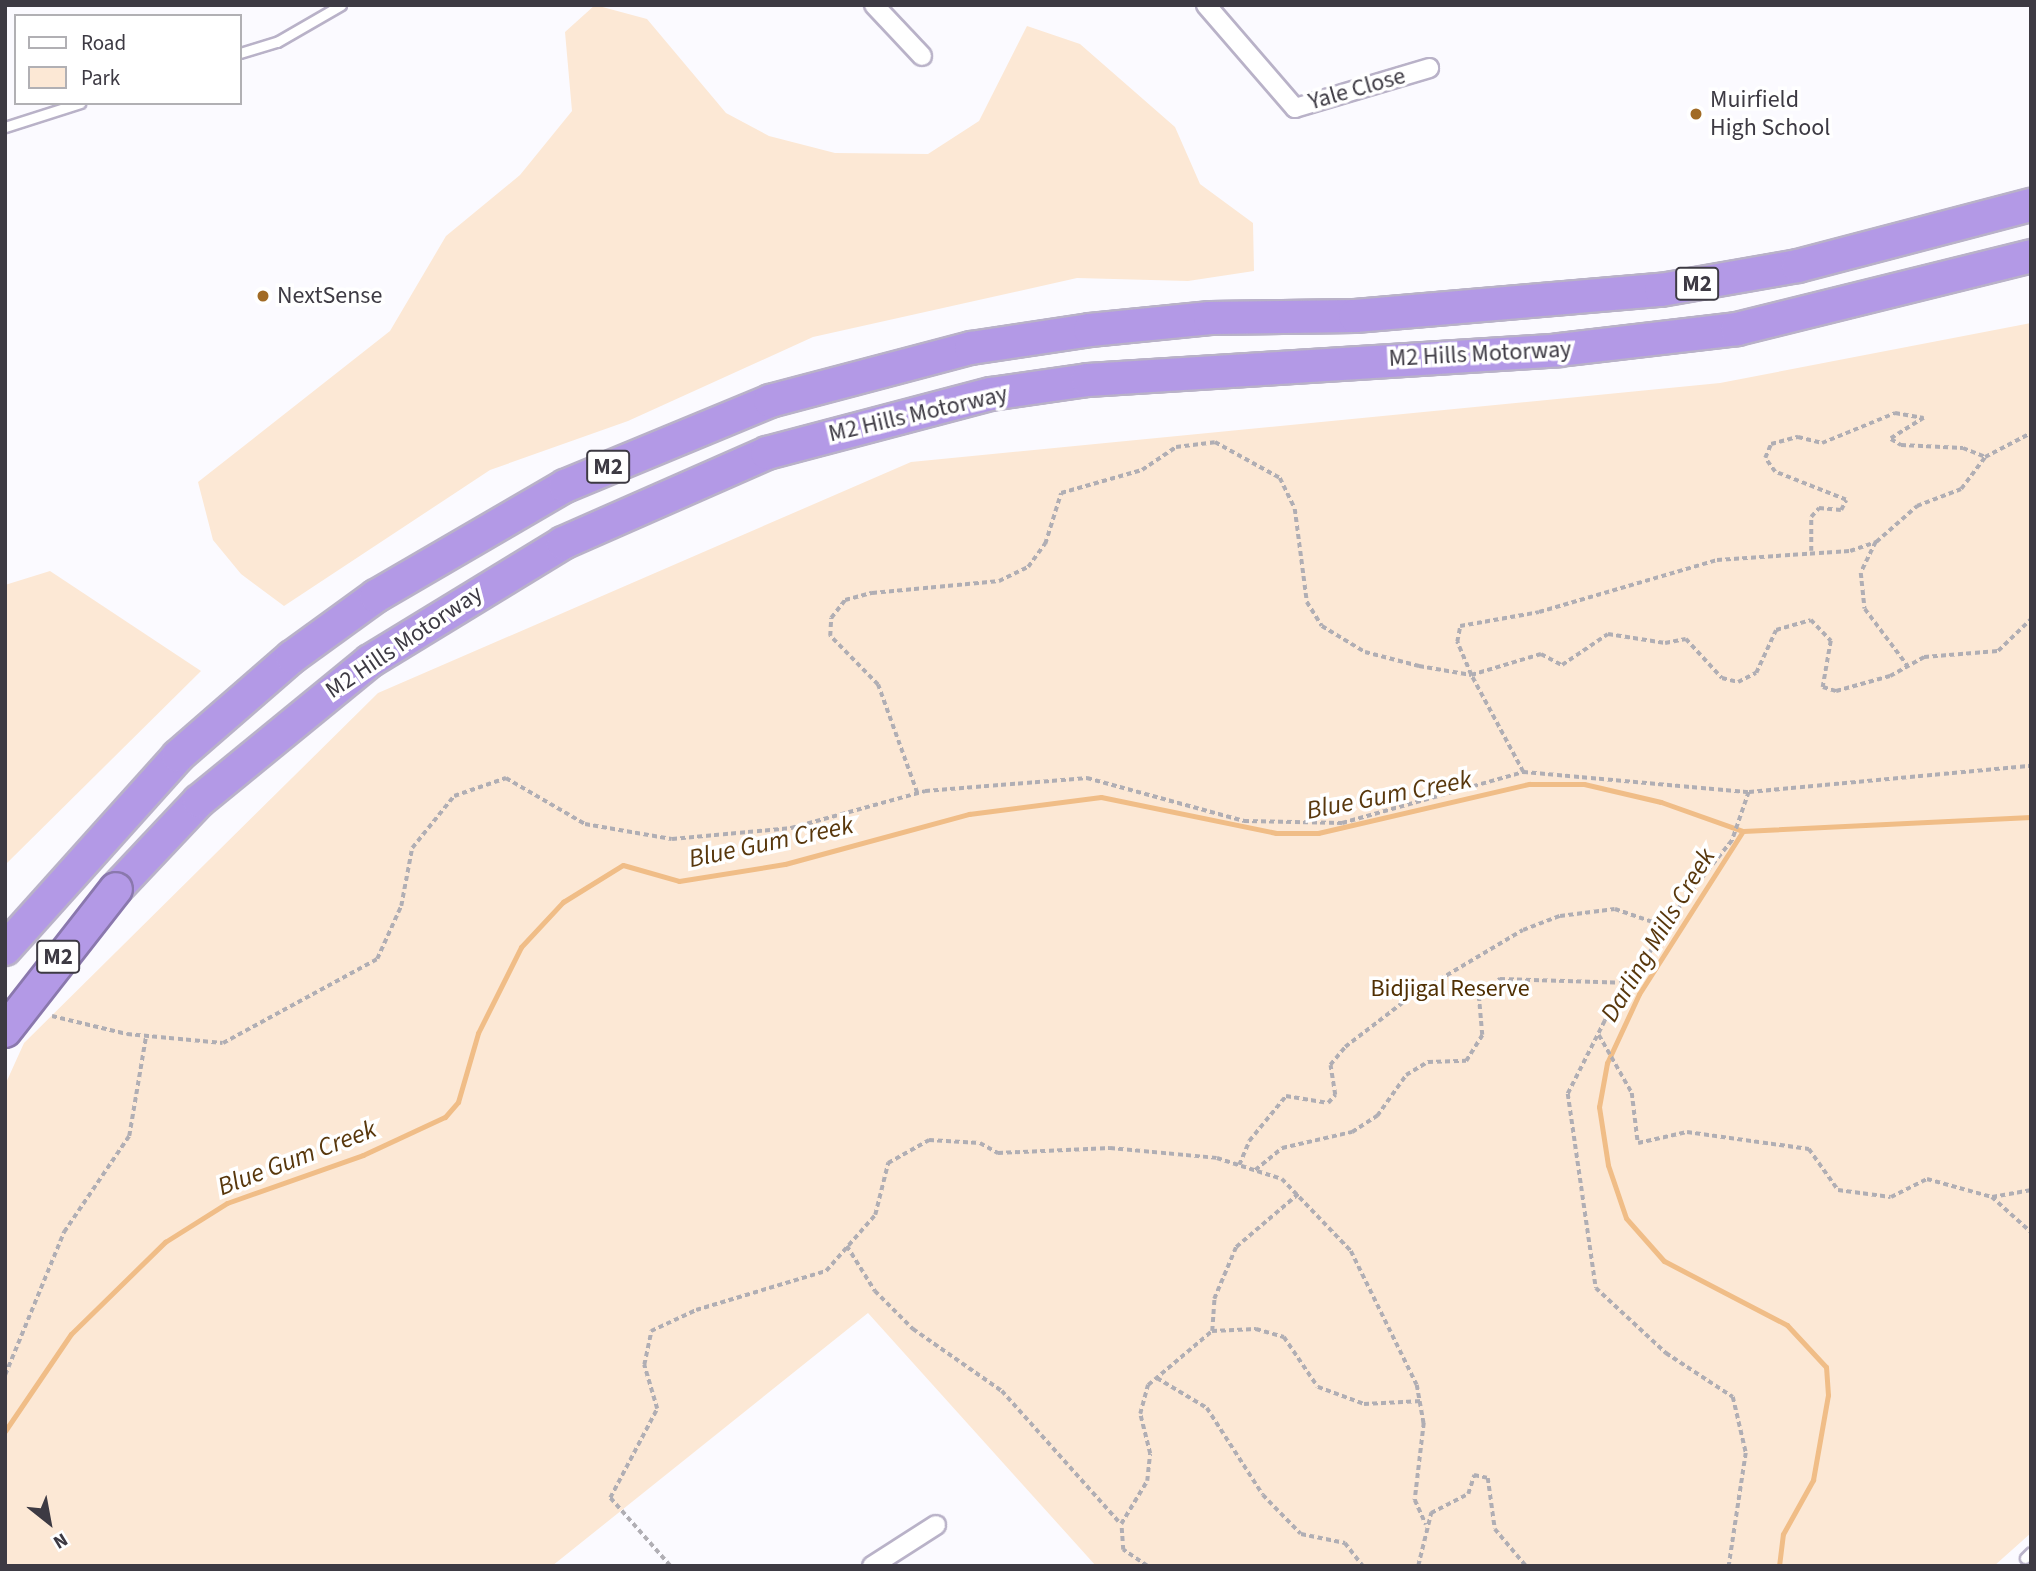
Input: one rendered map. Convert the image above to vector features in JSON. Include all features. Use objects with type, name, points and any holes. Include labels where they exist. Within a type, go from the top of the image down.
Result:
[{"type":"highway","name":"M2 Hills Motorway","points":[[5,949],[80,858],[177,756],[292,657],[446,551],[565,486],[692,429],[870,371],[1090,330],[1355,316],[1725,280],[2031,205]]},
{"type":"highway","name":"M2 Hills Motorway","points":[[5,1031],[116,889],[199,801],[370,660],[564,543],[682,486],[861,424],[991,394],[1249,366],[1559,350],[1737,329],[2031,256]]},
{"type":"street","points":[[874,5],[922,56]]},
{"type":"street","name":"Yale Close","points":[[1206,5],[1295,108],[1429,68]]},
{"type":"street","points":[[872,1566],[936,1525]]},
{"type":"lane","points":[[242,52],[277,42],[341,5]]},
{"type":"lane","points":[[5,127],[74,105]]},
{"type":"path","points":[[1811,551],[1811,517],[1819,508],[1841,510],[1846,500],[1775,472],[1765,458],[1771,444],[1798,438],[1822,443],[1895,413],[1924,418],[1891,439],[1900,444],[1963,447],[1985,457]]},
{"type":"path","points":[[1523,772],[1471,675],[1457,642],[1460,626],[1479,618],[1539,612],[1717,560],[1811,551],[1850,551],[1876,542],[1917,506],[1961,489],[1985,457],[2031,433]]},
{"type":"path","points":[[917,793],[878,685],[830,636],[831,618],[845,600],[863,595],[999,581],[1028,567],[1045,544],[1060,493],[1142,470],[1176,447],[1214,442],[1280,478],[1295,509],[1307,602],[1322,625],[1365,652],[1471,675],[1541,654],[1562,666],[1608,634],[1665,643],[1686,639],[1722,678],[1738,682],[1756,673],[1776,630],[1811,620],[1831,641],[1823,687],[1853,688],[1924,657],[1998,651],[2031,619]]},
{"type":"path","points":[[1876,542],[1861,573],[1865,609],[1907,665]]},
{"type":"path","points":[[52,1016],[146,1036],[223,1043],[377,959],[401,906],[412,848],[454,796],[506,778],[585,824],[672,839],[791,828],[917,793],[1087,778],[1244,821],[1342,823],[1523,772],[1749,792],[2031,766]]},
{"type":"path","points":[[1729,1566],[1746,1452],[1734,1396],[1666,1353],[1596,1288],[1568,1094],[1598,1034],[1667,927],[1732,841],[1749,792]]},
{"type":"path","points":[[1239,1165],[1249,1141],[1286,1096],[1328,1103],[1335,1095],[1330,1065],[1345,1047],[1410,997],[1523,930],[1560,916],[1615,909],[1667,927]]},
{"type":"path","points":[[1255,1170],[1263,1156],[1282,1147],[1352,1132],[1377,1116],[1406,1075],[1428,1062],[1466,1061],[1482,1035],[1479,997],[1500,979],[1631,983]]},
{"type":"path","points":[[1598,1034],[1632,1093],[1638,1143],[1687,1132],[1809,1149],[1838,1191],[1891,1197],[1927,1179],[1992,1197],[2031,1190]]},
{"type":"path","points":[[5,1374],[52,1275],[64,1232],[129,1136],[146,1036]]},
{"type":"path","points":[[670,1566],[610,1498],[657,1409],[644,1365],[651,1331],[696,1310],[826,1271],[875,1215],[888,1163],[929,1140],[980,1143],[998,1153],[1110,1148],[1239,1165],[1282,1179],[1350,1251],[1417,1385],[1422,1401],[1415,1500],[1426,1525]]},
{"type":"path","points":[[1212,1331],[1214,1299],[1236,1247],[1298,1194]]},
{"type":"path","points":[[1992,1197],[2031,1232]]},
{"type":"path","points":[[848,1246],[875,1291],[913,1329],[1002,1391],[1121,1524]]},
{"type":"path","points":[[1147,1566],[1123,1550],[1121,1524],[1147,1481],[1150,1454],[1140,1414],[1157,1378],[1212,1331],[1256,1329],[1284,1338],[1318,1387],[1364,1404],[1422,1401]]},
{"type":"path","points":[[1157,1378],[1207,1408],[1263,1495],[1301,1534],[1345,1543],[1363,1566]]},
{"type":"path","points":[[1418,1566],[1431,1513],[1468,1494],[1474,1475],[1488,1478],[1495,1529],[1527,1566]]},
{"type":"green space","points":[[595,5],[647,19],[726,113],[769,136],[835,153],[928,154],[979,121],[1027,26],[1080,44],[1175,127],[1200,184],[1253,223],[1254,271],[1188,281],[1077,278],[813,337],[628,421],[490,470],[284,606],[241,574],[213,540],[198,482],[390,331],[446,236],[520,175],[572,111],[565,32]]},
{"type":"green space","name":"Bidjigal Reserve","points":[[2031,323],[2031,1533],[1994,1566],[1096,1566],[868,1313],[552,1566],[5,1566],[5,1085],[24,1043],[378,693],[911,462],[1720,383]]},
{"type":"green space","points":[[50,571],[201,671],[5,865],[5,585]]},
{"type":"waterway","name":"Blue Gum Creek","points":[[5,1431],[71,1334],[165,1242],[227,1203],[363,1155],[445,1117],[458,1102],[478,1033],[521,947],[563,902],[623,865],[679,881],[785,864],[969,814],[1101,797],[1276,833],[1318,833],[1529,784],[1584,784],[1661,802],[1743,831]]},
{"type":"waterway","name":"Darling Mills Creek","points":[[1779,1566],[1783,1534],[1813,1480],[1828,1395],[1826,1367],[1787,1325],[1664,1261],[1626,1218],[1608,1165],[1599,1107],[1607,1063],[1639,994],[1743,831],[2031,817]]},
{"type":"place","name":"Muirfield High School","points":[[1696,114]]},
{"type":"place","name":"NextSense","points":[[263,296]]}]
